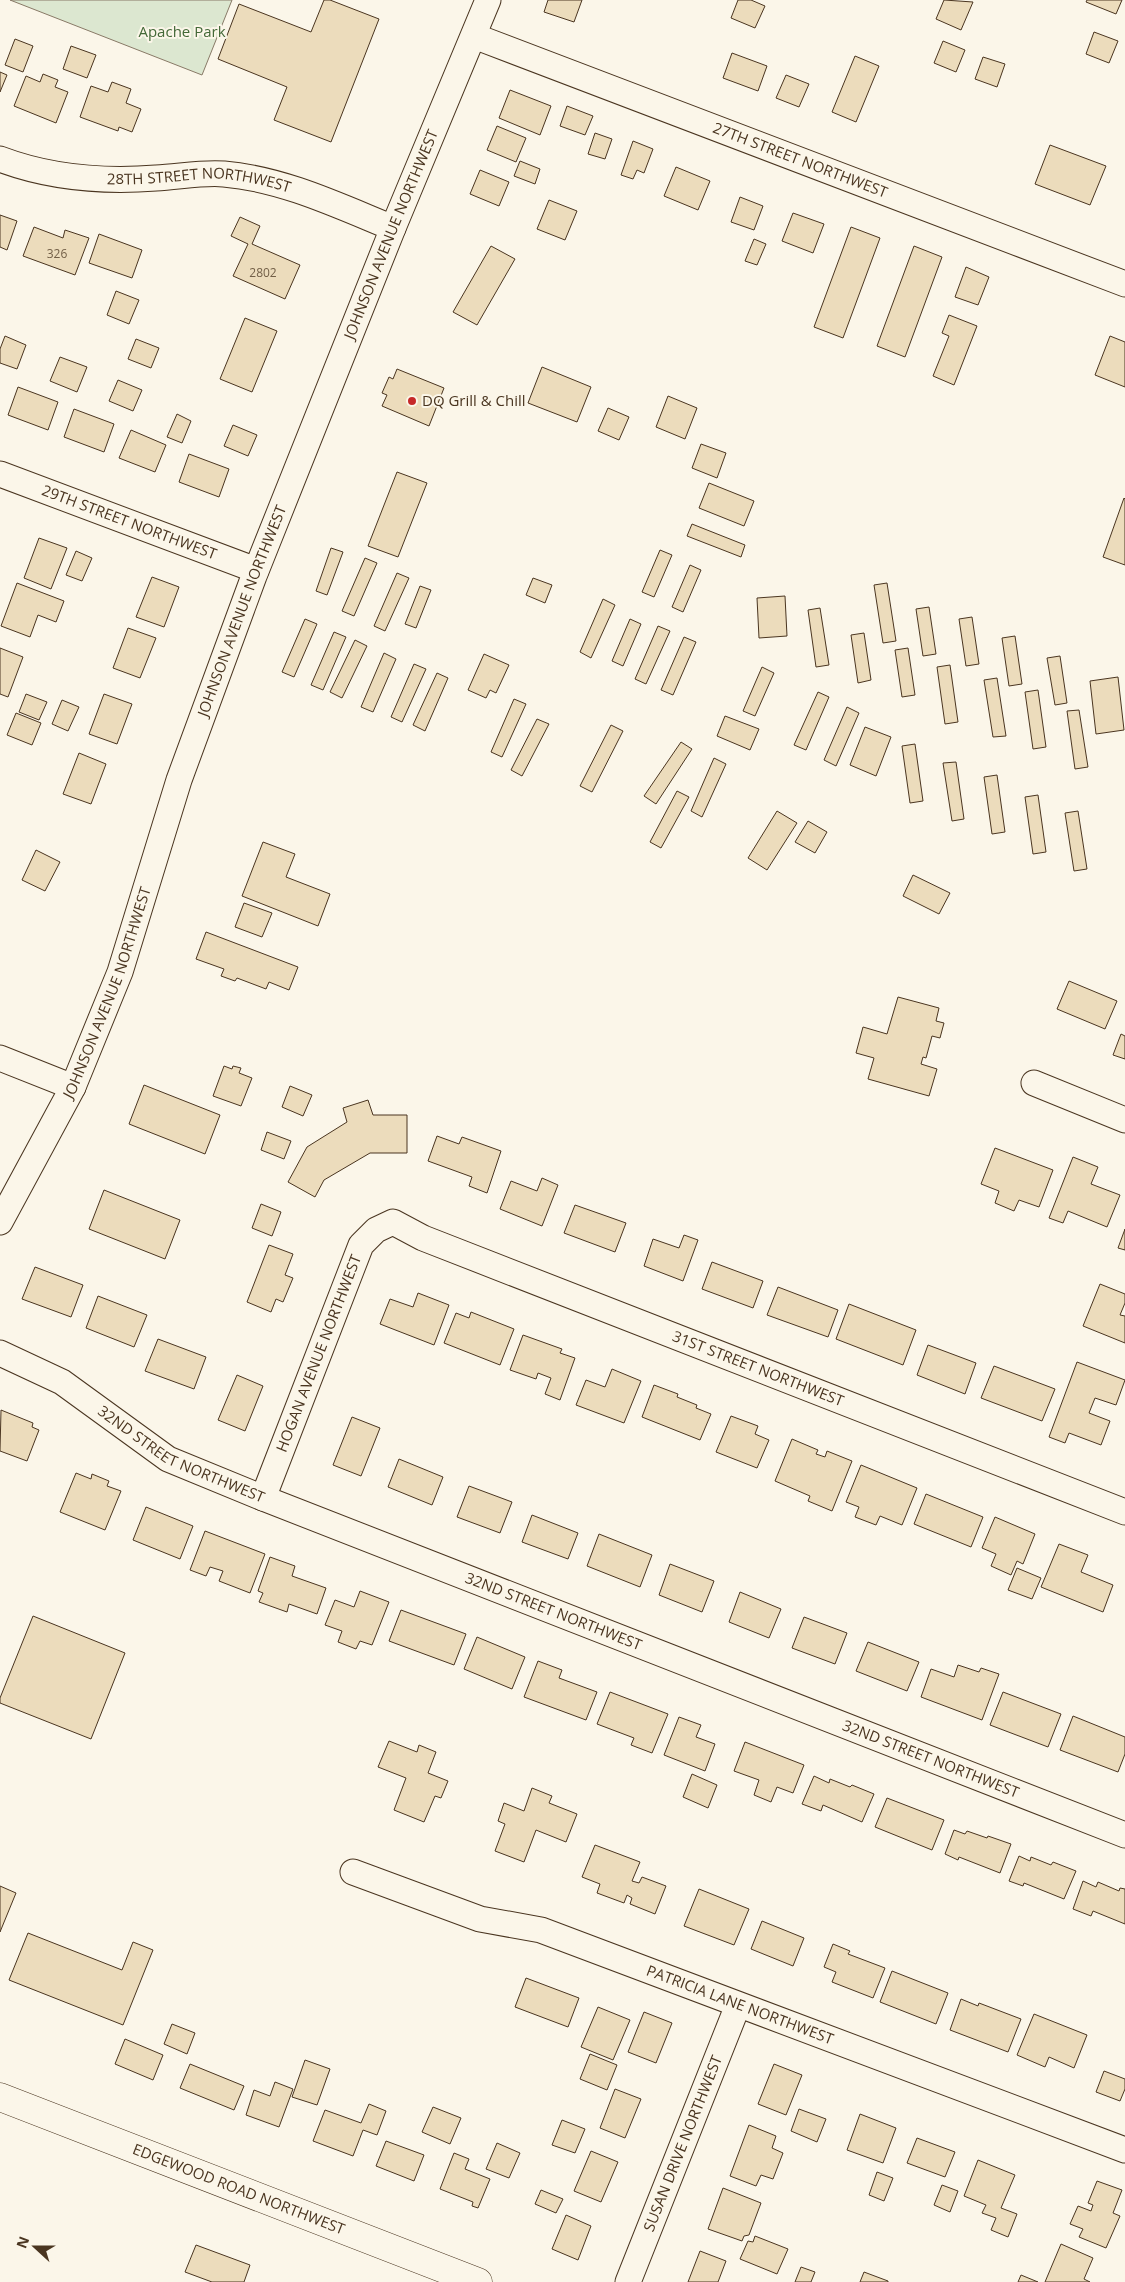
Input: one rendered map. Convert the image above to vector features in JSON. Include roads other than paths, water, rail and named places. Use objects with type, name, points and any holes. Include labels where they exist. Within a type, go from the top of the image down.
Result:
[{"type":"main road","name":"EDGEWOOD ROAD NORTHWEST","points":[[0,2097],[478,2282]]},
{"type":"street","name":"JOHNSON AVENUE NORTHWEST","points":[[0,1222],[73,1087],[122,966],[179,780],[256,570],[393,228],[488,0]]},
{"type":"street","name":"27TH STREET NORTHWEST","points":[[474,36],[1125,284]]},
{"type":"street","name":"28TH STREET NORTHWEST","points":[[0,159],[22,167],[72,178],[135,180],[224,174],[295,188],[393,228]]},
{"type":"street","name":"29TH STREET NORTHWEST","points":[[2,480],[256,570]]},
{"type":"street","points":[[0,1058],[73,1087]]},
{"type":"street","points":[[1034,1084],[1125,1120]]},
{"type":"street","name":"HOGAN AVENUE NORTHWEST","points":[[263,1498],[362,1245],[376,1230],[392,1222]]},
{"type":"street","name":"31ST STREET NORTHWEST","points":[[392,1222],[423,1238],[1124,1508]]},
{"type":"street","name":"32ND STREET NORTHWEST","points":[[0,1352],[62,1382],[168,1459],[263,1498],[1125,1835]]},
{"type":"street","name":"PATRICIA LANE NORTHWEST","points":[[353,1872],[480,1919],[541,1930],[1125,2150]]},
{"type":"street","name":"SUSAN DRIVE NORTHWEST","points":[[628,2282],[738,2005]]},
{"type":"place","name":"DQ Grill & Chill","points":[[412,401]]},
{"type":"park label","name":"Apache Park","points":[[182,32]]}]
